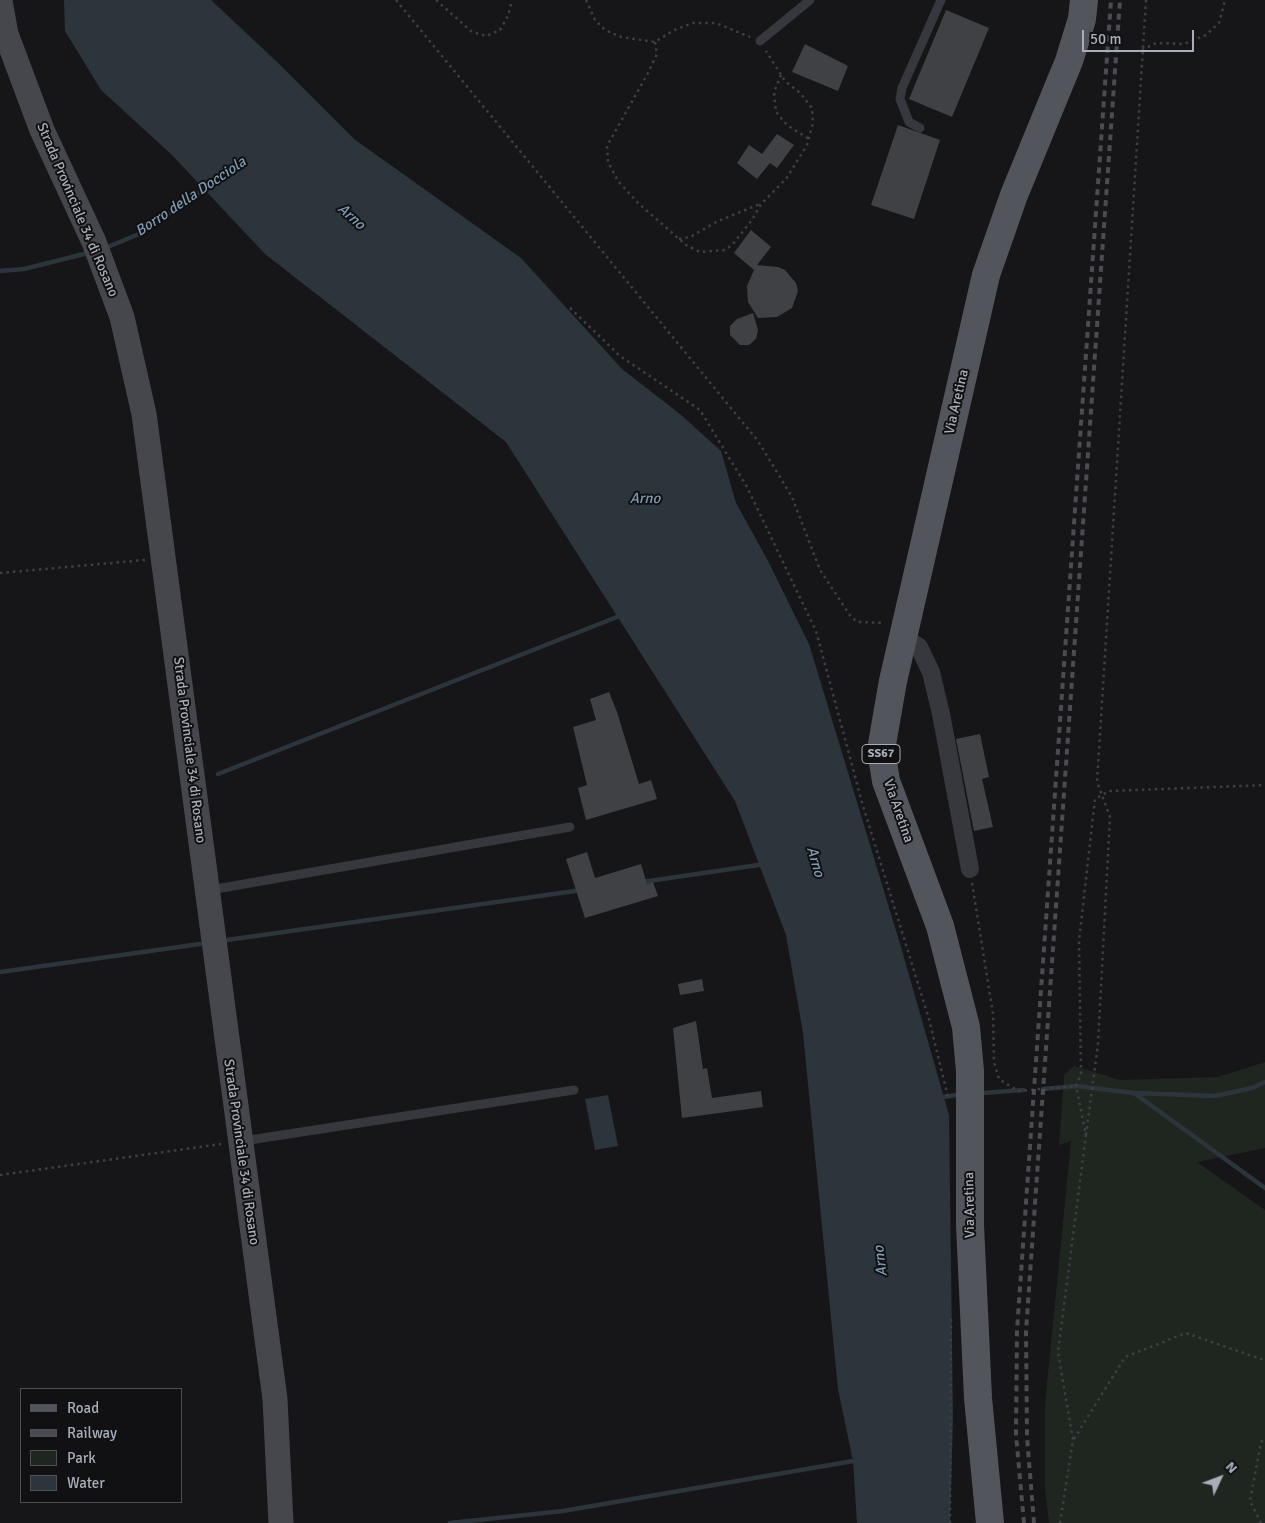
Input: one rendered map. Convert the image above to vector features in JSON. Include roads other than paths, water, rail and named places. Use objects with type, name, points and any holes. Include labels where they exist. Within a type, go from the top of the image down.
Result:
[{"type":"main road","name":"Via Aretina","points":[[990,1523],[978,1398],[970,1225],[970,1071],[966,1027],[940,926],[886,781],[881,750],[885,719],[903,636],[986,275],[1014,194],[1069,61],[1082,19],[1084,0]]},
{"type":"main road","name":"Strada Provinciale 34 di Rosano","points":[[0,1],[6,34],[42,130],[94,242],[122,317],[144,414],[275,1399],[281,1523]]},
{"type":"street","points":[[903,636],[919,647],[931,672],[941,714],[970,869]]},
{"type":"lane","points":[[760,41],[810,0]]},
{"type":"lane","points":[[920,128],[909,122],[900,99],[902,88],[941,0]]},
{"type":"lane","points":[[207,891],[570,827]]},
{"type":"lane","points":[[240,1142],[574,1090]]},
{"type":"water","name":"Arno","points":[[64,0],[211,0],[276,61],[354,139],[521,258],[622,369],[680,414],[721,451],[736,503],[767,559],[809,644],[901,947],[949,1115],[953,1419],[950,1523],[857,1523],[853,1461],[838,1389],[803,1033],[786,935],[735,801],[506,442],[265,254],[172,155],[101,90],[65,31]]},
{"type":"water","points":[[608,1095],[618,1146],[595,1150],[585,1099]]},
{"type":"waterway","name":"Borro della Docciola","points":[[110,246],[139,234],[209,186]]},
{"type":"waterway","name":"Borro della Docciola","points":[[0,271],[24,269],[84,254]]},
{"type":"waterway","points":[[218,774],[622,615]]},
{"type":"waterway","points":[[642,882],[765,864]]},
{"type":"waterway","points":[[227,940],[582,890]]},
{"type":"waterway","points":[[0,972],[200,944]]},
{"type":"waterway","points":[[1043,1089],[1076,1086],[1134,1093],[1215,1096],[1252,1088],[1265,1082]]},
{"type":"waterway","points":[[983,1093],[1023,1090]]},
{"type":"waterway","points":[[1134,1093],[1265,1188]]},
{"type":"waterway","points":[[938,1098],[956,1095]]},
{"type":"waterway","points":[[450,1523],[563,1511],[859,1460]]},
{"type":"railway","points":[[1024,1523],[1016,1435],[1017,1330],[1111,0]]},
{"type":"railway","points":[[1034,1523],[1027,1437],[1026,1331],[1120,0]]}]
